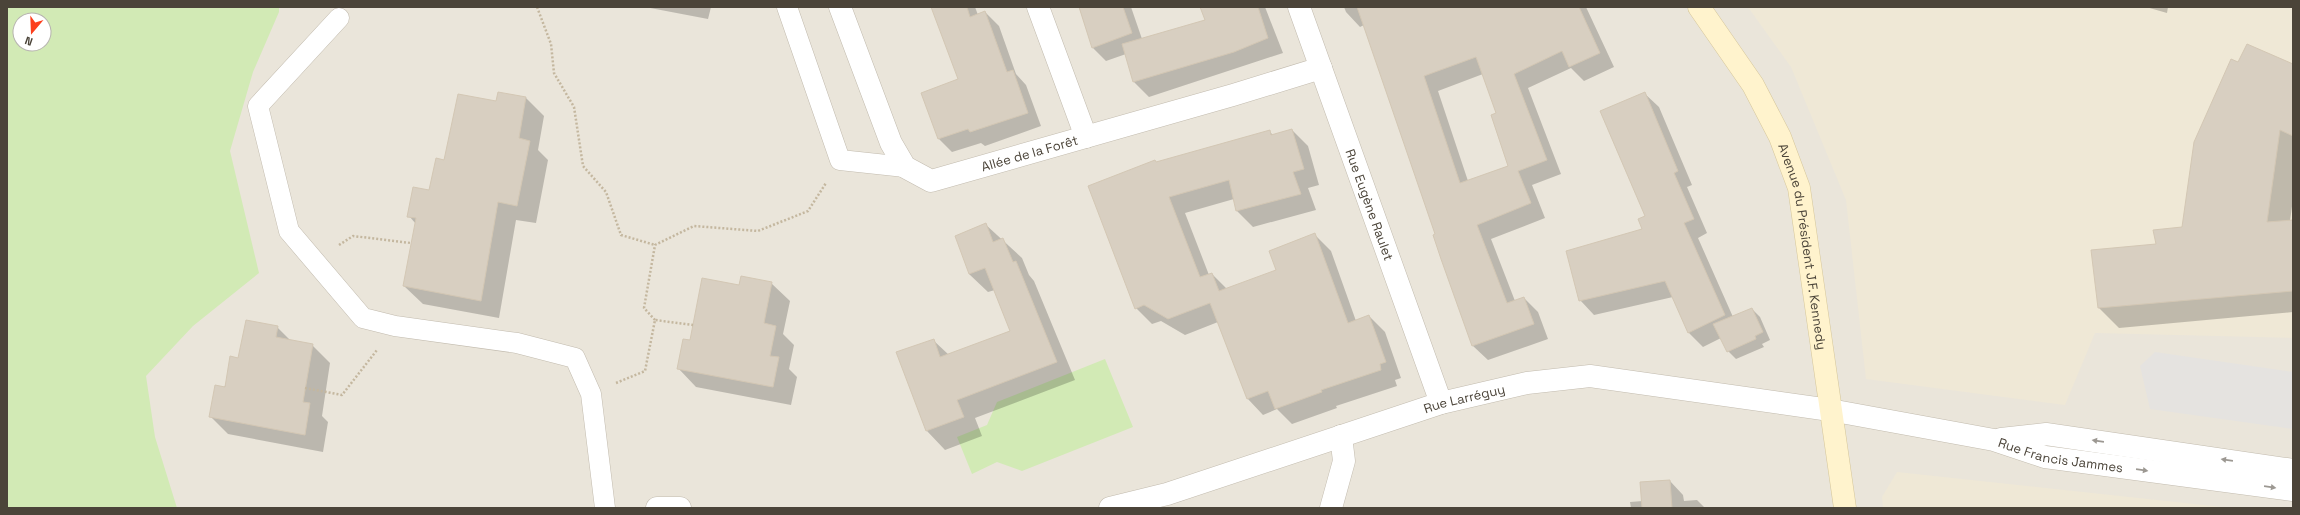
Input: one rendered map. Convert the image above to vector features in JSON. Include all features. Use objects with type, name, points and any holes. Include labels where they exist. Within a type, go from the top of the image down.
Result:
[{"type":"street","points":[[840,7],[891,143],[905,167]]},
{"type":"street","points":[[1038,7],[1086,137]]},
{"type":"street","name":"Rue Eugène Raulet","points":[[1299,7],[1441,403]]},
{"type":"street","name":"Avenue du Président J.F. Kennedy","points":[[1699,7],[1753,85],[1780,136],[1799,188],[1845,508]]},
{"type":"street","name":"Allée de la Forêt","points":[[905,167],[931,181],[1321,68]]},
{"type":"street","name":"Rue Larréguy","points":[[1110,508],[1174,492],[1441,403],[1526,384],[1590,376],[1830,410]]},
{"type":"street","name":"Rue Francis Jammes","points":[[1830,410],[1994,440],[2045,457],[2293,490]]},
{"type":"street","points":[[1994,440],[2046,434],[2293,470]]},
{"type":"street","points":[[1331,508],[1344,461],[1341,436]]},
{"type":"street","points":[[657,508],[680,508]]},
{"type":"lane","points":[[787,7],[840,160],[905,167]]},
{"type":"lane","points":[[339,18],[258,106],[289,231],[363,318],[396,326],[517,343],[575,358],[591,394],[605,508]]},
{"type":"path","points":[[538,7],[551,44],[554,73],[574,108],[583,166],[606,192],[621,235],[656,245],[694,226],[758,231],[808,210],[840,160]]},
{"type":"path","points":[[316,262],[353,236],[411,243]]},
{"type":"path","points":[[656,245],[644,308],[655,320],[693,325]]},
{"type":"path","points":[[591,394],[645,371],[655,320]]},
{"type":"path","points":[[305,388],[342,395],[396,326]]},
{"type":"shaded area","points":[[7,7],[2293,7],[2293,508],[7,508]]},
{"type":"shaded area","points":[[1748,7],[2293,7],[2293,338],[2095,333],[2065,405],[1866,379],[1846,200],[1791,67]]},
{"type":"shaded area","points":[[2155,352],[2293,372],[2293,429],[2150,409],[2140,366]]},
{"type":"shaded area","points":[[1897,472],[2231,508],[1883,508],[1882,497]]},
{"type":"green space","points":[[7,7],[279,7],[279,12],[253,72],[230,151],[259,273],[193,326],[146,376],[155,437],[177,508],[7,508]]},
{"type":"green space","points":[[1105,359],[1133,427],[1022,471],[997,462],[972,474],[957,437],[987,425],[997,402]]},
{"type":"building","points":[[931,7],[967,7],[970,17],[985,11],[1007,72],[1013,70],[1028,113],[970,132],[968,129],[938,139],[921,93],[958,79]]},
{"type":"building","points":[[1079,7],[1123,7],[1132,33],[1092,48]]},
{"type":"building","points":[[1200,7],[1258,7],[1268,38],[1234,52],[1133,82],[1122,44],[1205,20]]},
{"type":"building","points":[[1357,7],[1579,7],[1600,53],[1569,67],[1562,51],[1514,74],[1547,160],[1518,171],[1531,203],[1477,225],[1507,303],[1524,297],[1534,324],[1472,346],[1433,235],[1435,234]],"holes":[[[1476,57],[1496,113],[1491,115],[1508,166],[1460,183],[1424,76]]]},
{"type":"building","points":[[2247,44],[2293,64],[2293,136],[2280,130],[2267,222],[2293,220],[2293,291],[2098,308],[2091,250],[2156,244],[2153,230],[2182,227],[2194,142],[2231,59],[2238,62]]},
{"type":"building","points":[[498,92],[526,97],[519,138],[530,141],[517,206],[498,202],[481,301],[403,286],[416,218],[407,217],[413,187],[429,190],[436,158],[444,160],[458,94],[496,101]]},
{"type":"building","points":[[1645,92],[1678,171],[1674,173],[1694,219],[1684,223],[1725,315],[1688,333],[1665,281],[1579,301],[1566,251],[1642,229],[1638,219],[1645,216],[1600,111]]},
{"type":"building","points":[[1292,129],[1304,169],[1293,172],[1301,194],[1236,211],[1229,180],[1169,197],[1200,277],[1212,273],[1219,291],[1276,270],[1269,251],[1315,233],[1348,323],[1369,315],[1386,362],[1380,364],[1381,370],[1321,390],[1322,392],[1275,409],[1268,391],[1247,399],[1210,303],[1168,319],[1144,305],[1135,309],[1088,186],[1155,160],[1156,162],[1270,130],[1271,135]]},
{"type":"building","points":[[986,223],[993,242],[1003,238],[1013,262],[1016,261],[1057,362],[957,400],[964,417],[926,431],[896,352],[934,339],[940,357],[1010,331],[985,268],[969,274],[955,236]]},
{"type":"building","points":[[741,276],[772,282],[764,323],[776,326],[770,356],[779,357],[773,387],[677,369],[683,339],[690,340],[702,278],[739,285]]},
{"type":"building","points":[[1752,308],[1763,332],[1755,336],[1756,339],[1727,352],[1713,324]]},
{"type":"building","points":[[246,320],[278,326],[276,337],[313,344],[303,402],[310,403],[305,435],[209,417],[215,385],[225,387],[230,356],[238,358]]},
{"type":"building","points":[[1670,480],[1672,508],[1642,508],[1640,482]]}]
